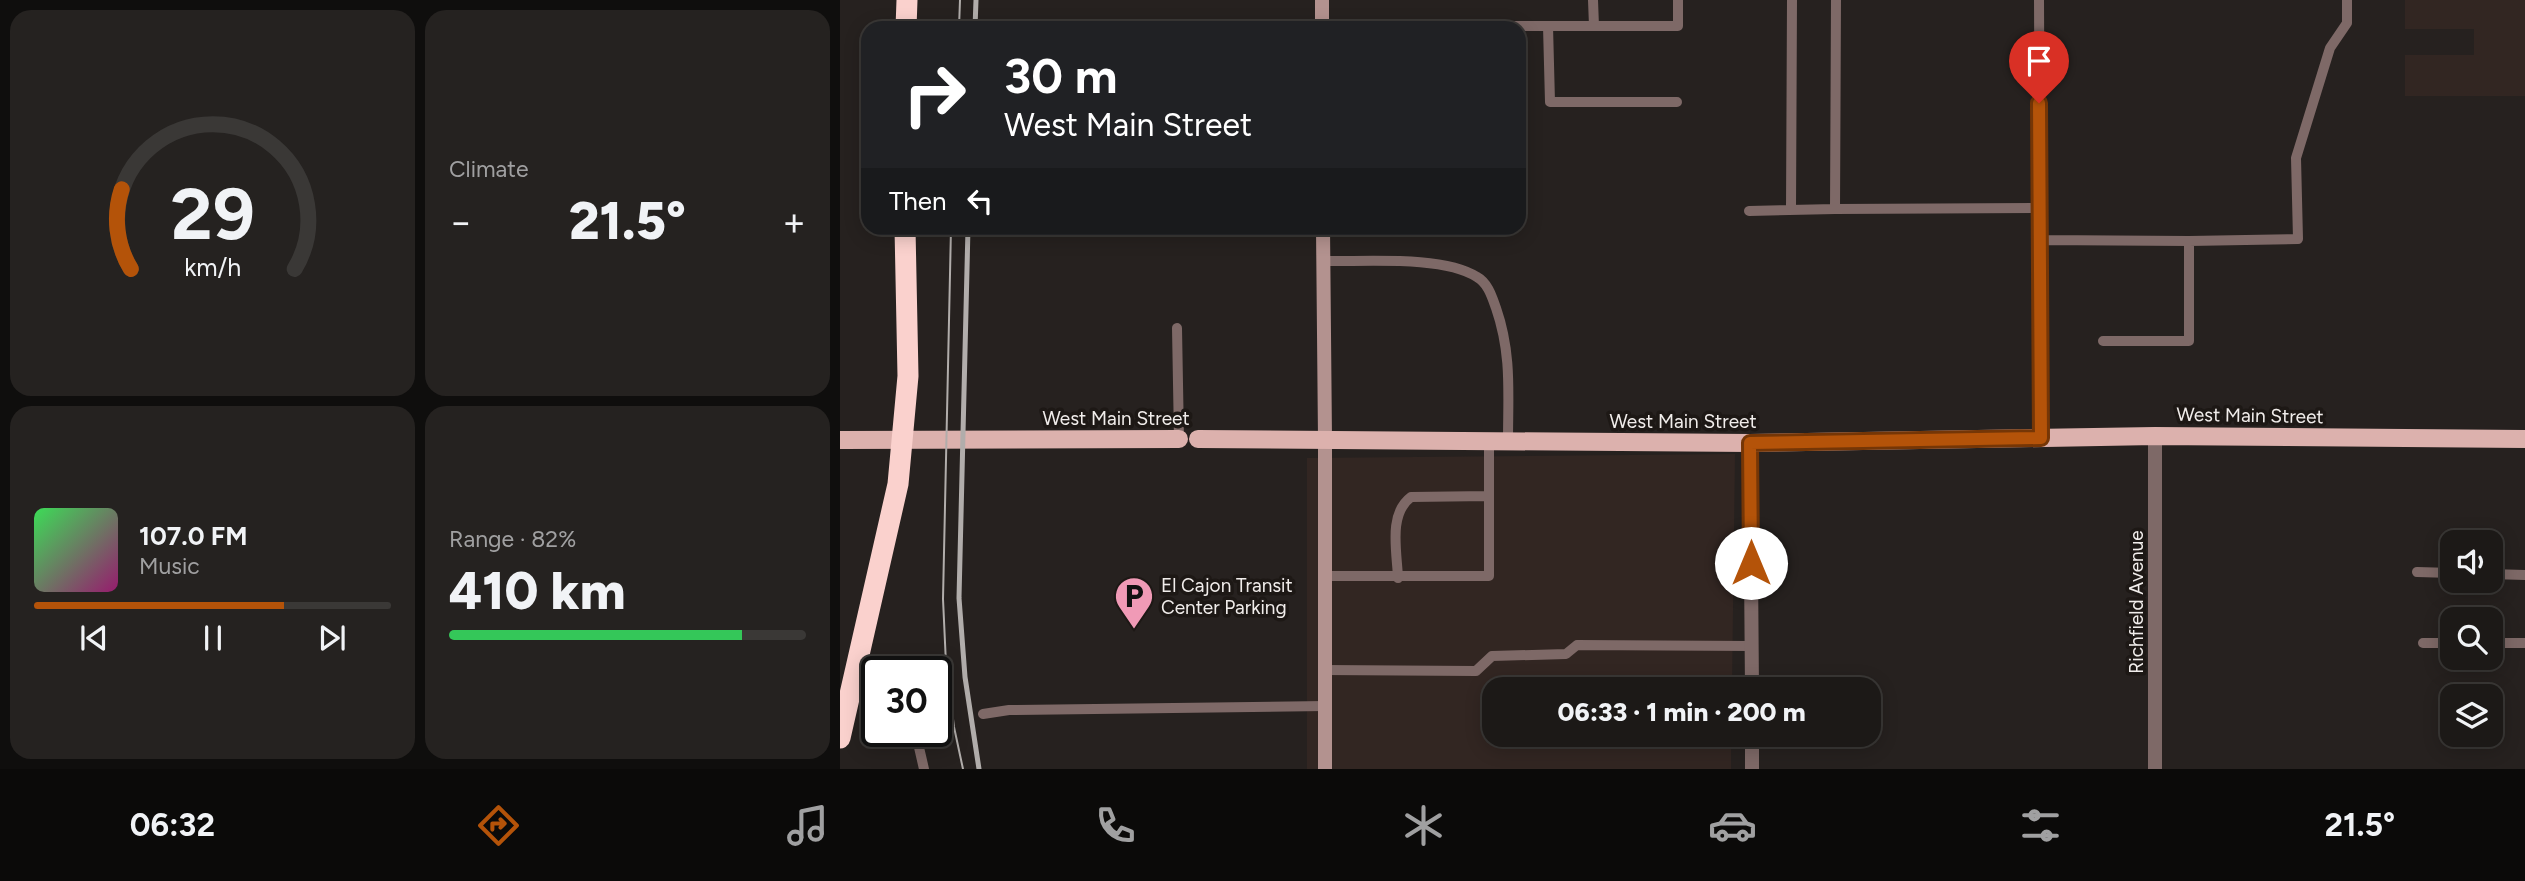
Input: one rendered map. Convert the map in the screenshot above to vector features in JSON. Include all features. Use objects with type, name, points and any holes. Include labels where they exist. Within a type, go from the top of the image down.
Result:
[{"type":"highway","points":[[906,21],[907,0]]},
{"type":"highway","points":[[840,738],[898,484],[908,376],[905,235]]},
{"type":"main road","points":[[1322,0],[1322,21]]},
{"type":"main road","points":[[1323,235],[1325,769]]},
{"type":"main road","name":"West Main Street","points":[[840,440],[1325,439],[1750,443],[2155,436],[2525,439]]},
{"type":"street","name":"Richfield Avenue","points":[[2155,436],[2155,769]]},
{"type":"street","points":[[1750,443],[1752,677]]},
{"type":"street","points":[[1752,747],[1752,769]]},
{"type":"lane","points":[[1593,0],[1594,26]]},
{"type":"lane","points":[[1526,26],[1678,26],[1678,0]]},
{"type":"lane","points":[[1791,210],[1792,0]]},
{"type":"lane","points":[[1835,209],[1836,0]]},
{"type":"lane","points":[[2039,0],[2041,438]]},
{"type":"lane","points":[[2040,240],[2298,239],[2296,158],[2330,48],[2347,23],[2347,0]]},
{"type":"lane","points":[[1548,26],[1550,102],[1677,102]]},
{"type":"lane","points":[[1749,211],[2040,208]]},
{"type":"lane","points":[[2103,341],[2189,341],[2189,241]]},
{"type":"lane","points":[[1323,261],[1427,263],[1478,277],[1490,291],[1504,330],[1508,356],[1508,441]]},
{"type":"lane","points":[[1177,328],[1179,439]]},
{"type":"lane","points":[[1325,576],[1489,576],[1489,441]]},
{"type":"lane","points":[[1398,578],[1397,523],[1403,503],[1411,497],[1489,496]]},
{"type":"lane","points":[[2417,572],[2440,573]]},
{"type":"lane","points":[[2503,574],[2525,575]]},
{"type":"lane","points":[[2423,643],[2440,643]]},
{"type":"lane","points":[[2503,643],[2525,643]]},
{"type":"lane","points":[[1324,670],[1476,671],[1492,656],[1566,654],[1577,645],[1751,646]]},
{"type":"lane","points":[[983,714],[1009,710],[1325,706]]},
{"type":"lane","points":[[919,747],[924,769]]},
{"type":"shaded area","points":[[2405,0],[2525,0],[2525,96],[2405,96],[2405,55],[2474,55],[2474,29],[2405,29]]},
{"type":"shaded area","points":[[1735,454],[1732,677],[1482,677],[1482,747],[1731,747],[1731,769],[1307,769],[1307,458]]},
{"type":"tram line","points":[[959,21],[960,0]]},
{"type":"tram line","points":[[951,235],[943,599],[946,664],[954,727],[963,769]]},
{"type":"railway","points":[[975,21],[976,0]]},
{"type":"railway","points":[[968,235],[959,598],[965,677],[979,769]]},
{"type":"place","name":"El Cajon Transit Center Parking","points":[[1134,630]]},
{"type":"route","points":[[1751,563],[1750,443],[2041,438],[2039,103]]}]
